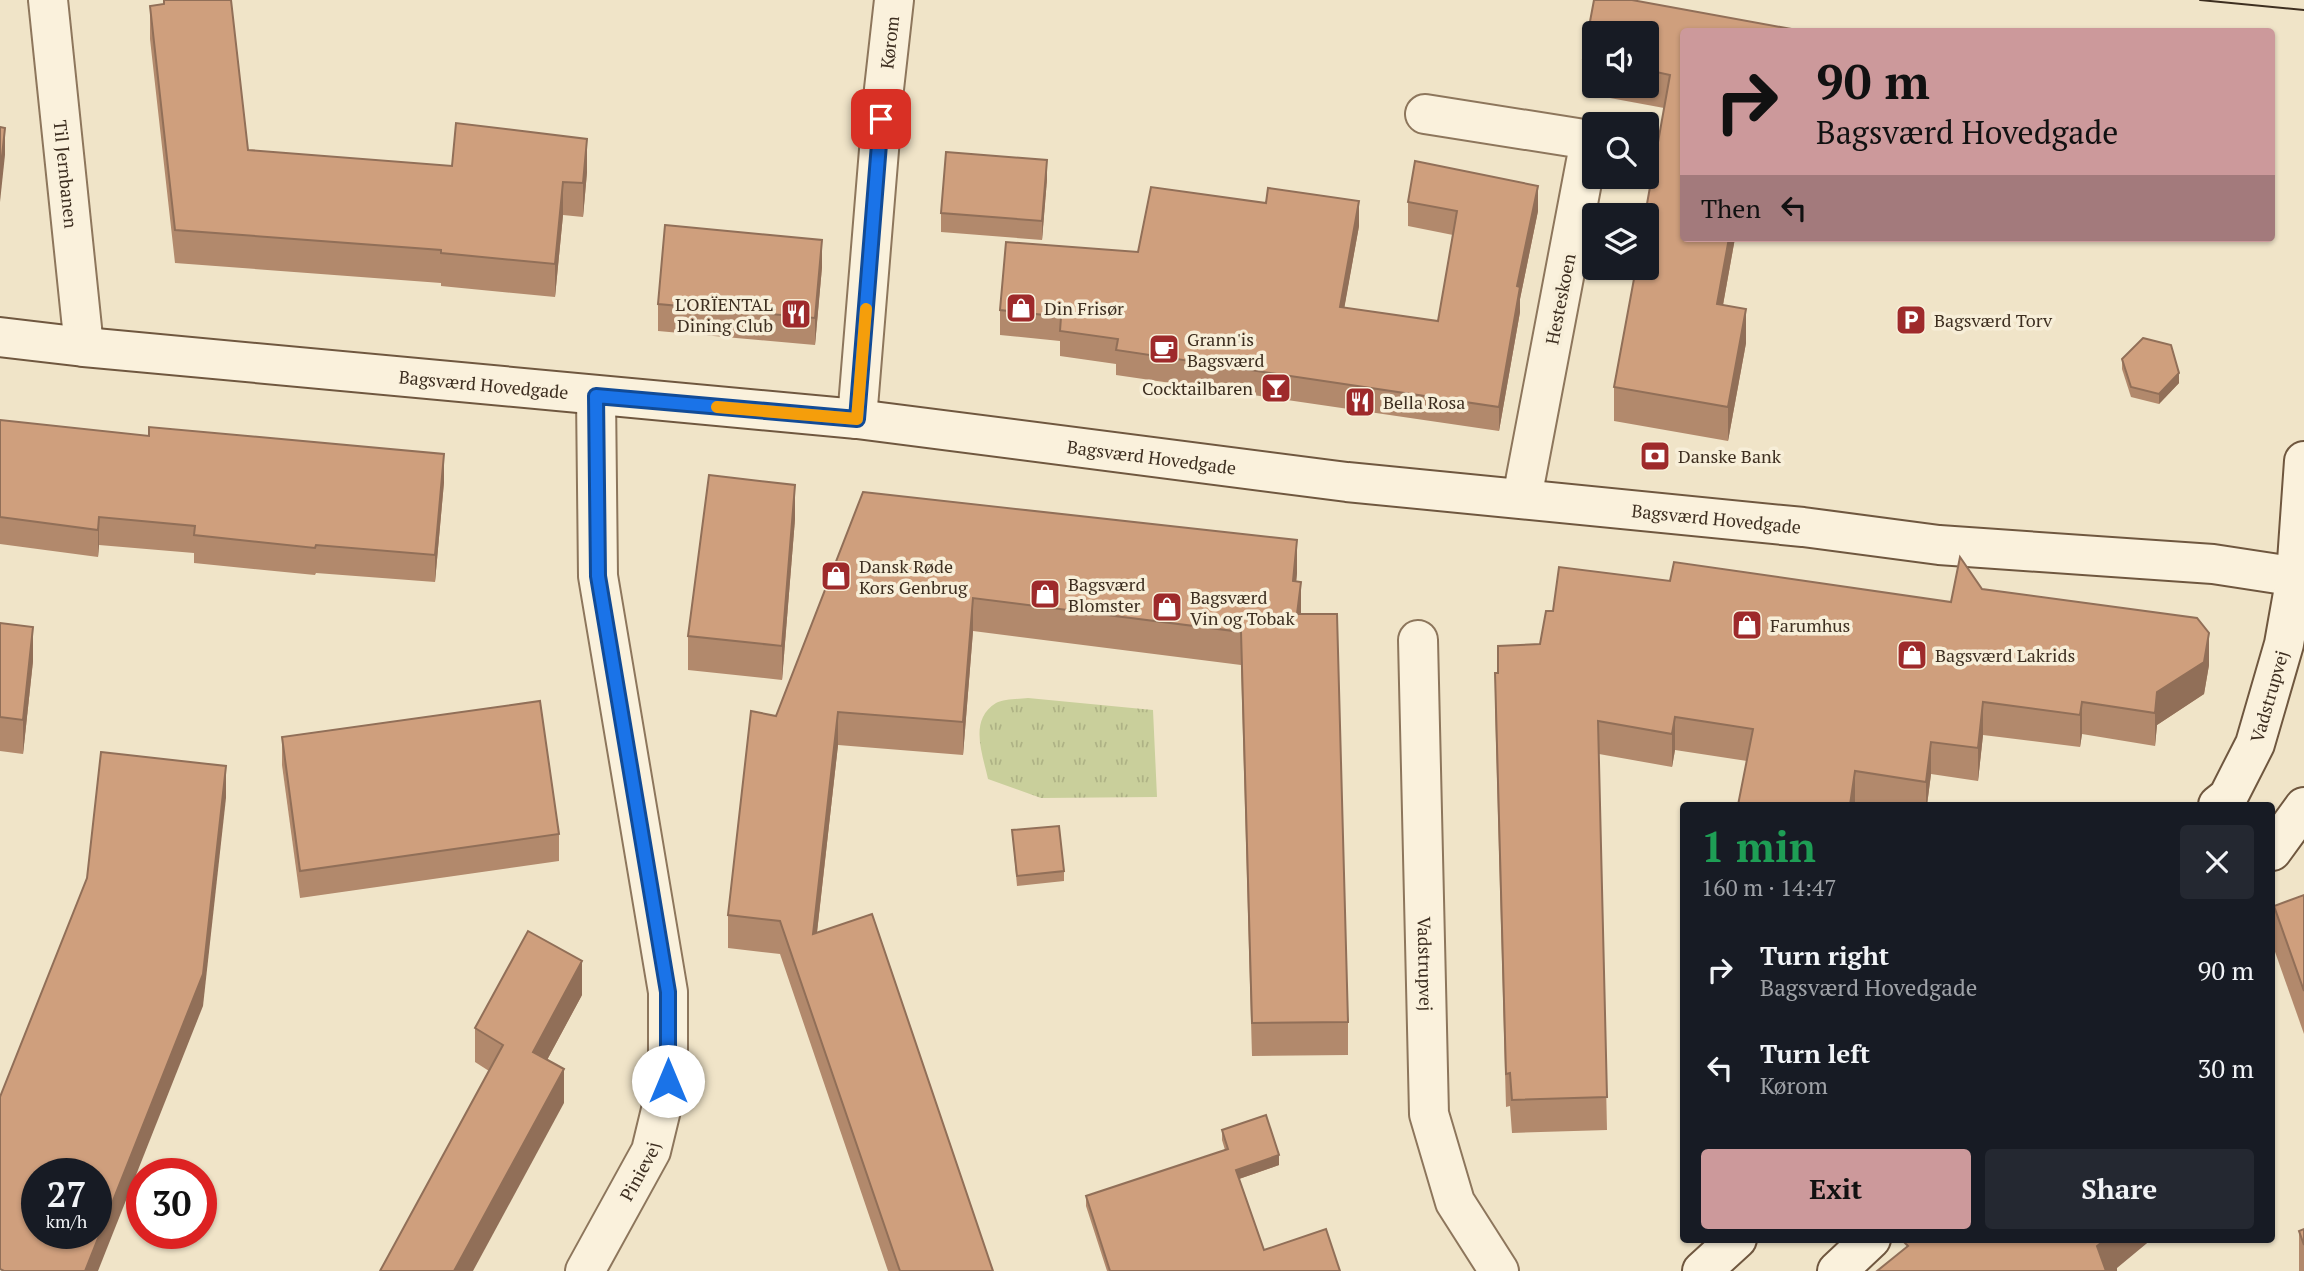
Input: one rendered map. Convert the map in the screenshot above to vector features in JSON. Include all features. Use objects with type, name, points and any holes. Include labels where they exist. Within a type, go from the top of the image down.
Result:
[{"type":"street","name":"Til Jernbanen","points":[[48,0],[84,347]]},
{"type":"street","name":"Kørom","points":[[857,419],[884,89],[894,0]]},
{"type":"street","name":"Hesteskoen","points":[[1425,114],[1590,139],[1522,498]]},
{"type":"street","name":"Bagsværd Hovedgade","points":[[0,337],[857,419],[1348,482],[1803,527],[1939,545],[2213,564],[2300,577]]},
{"type":"street","name":"Pinievej","points":[[585,1271],[651,1151],[668,1081],[668,992],[598,576],[596,396]]},
{"type":"street","name":"Vadstrupvej","points":[[2222,802],[2228,797],[2255,744],[2284,645],[2300,577],[2304,461]]},
{"type":"street","name":"Vadstrupvej","points":[[1418,640],[1429,1114],[1455,1202],[1499,1271]]},
{"type":"street","points":[[2275,847],[2304,807]]},
{"type":"street","points":[[1702,1271],[1733,1243]]},
{"type":"street","points":[[1837,1271],[1867,1243]]},
{"type":"green space","points":[[1028,698],[1153,710],[1157,797],[1041,798],[988,779],[981,749],[982,719],[987,710],[996,703]]},
{"type":"building","points":[[164,0],[231,0],[248,150],[452,166],[456,123],[587,139],[583,183],[563,182],[555,264],[441,253],[441,250],[175,230],[150,6],[164,4]]},
{"type":"building","points":[[1594,0],[1632,0],[1786,28],[1680,28],[1680,242],[1728,242],[1717,304],[1746,309],[1728,407],[1614,387],[1634,280],[1659,280],[1659,203],[1647,203],[1650,189],[1659,189],[1659,137],[1670,75],[1659,73],[1659,21],[1590,21]]},
{"type":"building","points":[[0,127],[5,128],[0,175]]},
{"type":"building","points":[[946,152],[1047,160],[1042,221],[941,213]]},
{"type":"building","points":[[1415,161],[1538,186],[1517,286],[1520,287],[1499,407],[1116,350],[1118,339],[1060,331],[1061,317],[1000,310],[1006,242],[1138,252],[1151,187],[1266,203],[1268,188],[1359,201],[1340,307],[1438,321],[1457,211],[1408,202]]},
{"type":"building","points":[[665,225],[822,240],[815,318],[658,304]]},
{"type":"building","points":[[2143,338],[2171,345],[2179,373],[2159,394],[2131,387],[2122,359]]},
{"type":"building","points":[[0,420],[149,436],[149,427],[444,454],[435,555],[316,545],[315,548],[194,535],[195,526],[99,517],[98,530],[0,517]]},
{"type":"building","points":[[709,475],[795,485],[782,646],[688,636]]},
{"type":"building","points":[[863,492],[1297,540],[1293,581],[1301,582],[1297,614],[1337,614],[1348,1022],[1252,1023],[1241,632],[973,598],[963,722],[838,712],[813,934],[872,914],[993,1271],[900,1271],[780,921],[728,915],[751,711],[776,716]]},
{"type":"building","points":[[1960,557],[1982,589],[2197,618],[2209,633],[2204,662],[2157,692],[2155,713],[2082,702],[2080,715],[1983,702],[1978,748],[1931,742],[1926,782],[1855,771],[1850,802],[1739,802],[1753,729],[1675,717],[1672,734],[1598,721],[1607,1097],[1512,1100],[1510,1073],[1506,1074],[1495,673],[1498,673],[1498,646],[1540,644],[1546,611],[1553,611],[1559,567],[1670,581],[1674,562],[1951,602]]},
{"type":"building","points":[[0,623],[33,627],[23,720],[0,717]]},
{"type":"building","points":[[540,701],[559,834],[300,871],[282,737]]},
{"type":"building","points":[[101,752],[226,766],[203,974],[130,1158],[126,1158],[126,1168],[112,1203],[112,1158],[21,1158],[21,1249],[94,1249],[85,1271],[0,1269],[0,1097],[87,878]]},
{"type":"building","points":[[1059,826],[1064,871],[1017,876],[1012,830]]},
{"type":"building","points":[[2304,895],[2304,991],[2275,909],[2275,906]]},
{"type":"building","points":[[528,931],[582,961],[533,1052],[564,1069],[454,1271],[380,1271],[503,1045],[475,1028]]},
{"type":"building","points":[[1266,1115],[1279,1155],[1236,1170],[1264,1250],[1326,1229],[1340,1271],[1110,1271],[1086,1196],[1228,1149],[1222,1130]]},
{"type":"building","points":[[2304,1229],[2304,1245],[2299,1231]]},
{"type":"building","points":[[1905,1243],[2101,1243],[2097,1246],[2106,1271],[1877,1271],[1908,1246]]},
{"type":"tram line","points":[[2200,0],[2304,10]]},
{"type":"slow traffic","points":[[717,407],[857,419],[866,309]]},
{"type":"place","name":"Din Frisør","points":[[1021,308]]},
{"type":"place","name":"L'ORÏENTAL Dining Club","points":[[796,314]]},
{"type":"place","name":"Bagsværd Torv","points":[[1911,320]]},
{"type":"place","name":"Grann'is Bagsværd","points":[[1164,349]]},
{"type":"place","name":"Cocktailbaren","points":[[1276,388]]},
{"type":"place","name":"Bella Rosa","points":[[1360,402]]},
{"type":"place","name":"Danske Bank","points":[[1655,456]]},
{"type":"place","name":"Dansk Røde Kors Genbrug","points":[[836,576]]},
{"type":"place","name":"Bagsværd Blomster","points":[[1045,594]]},
{"type":"place","name":"Bagsværd Vin og Tobak","points":[[1167,607]]},
{"type":"place","name":"Farumhus","points":[[1747,625]]},
{"type":"place","name":"Bagsværd Lakrids","points":[[1912,655]]},
{"type":"route","points":[[668,1081],[668,992],[598,576],[596,396],[857,419],[881,119]]}]
